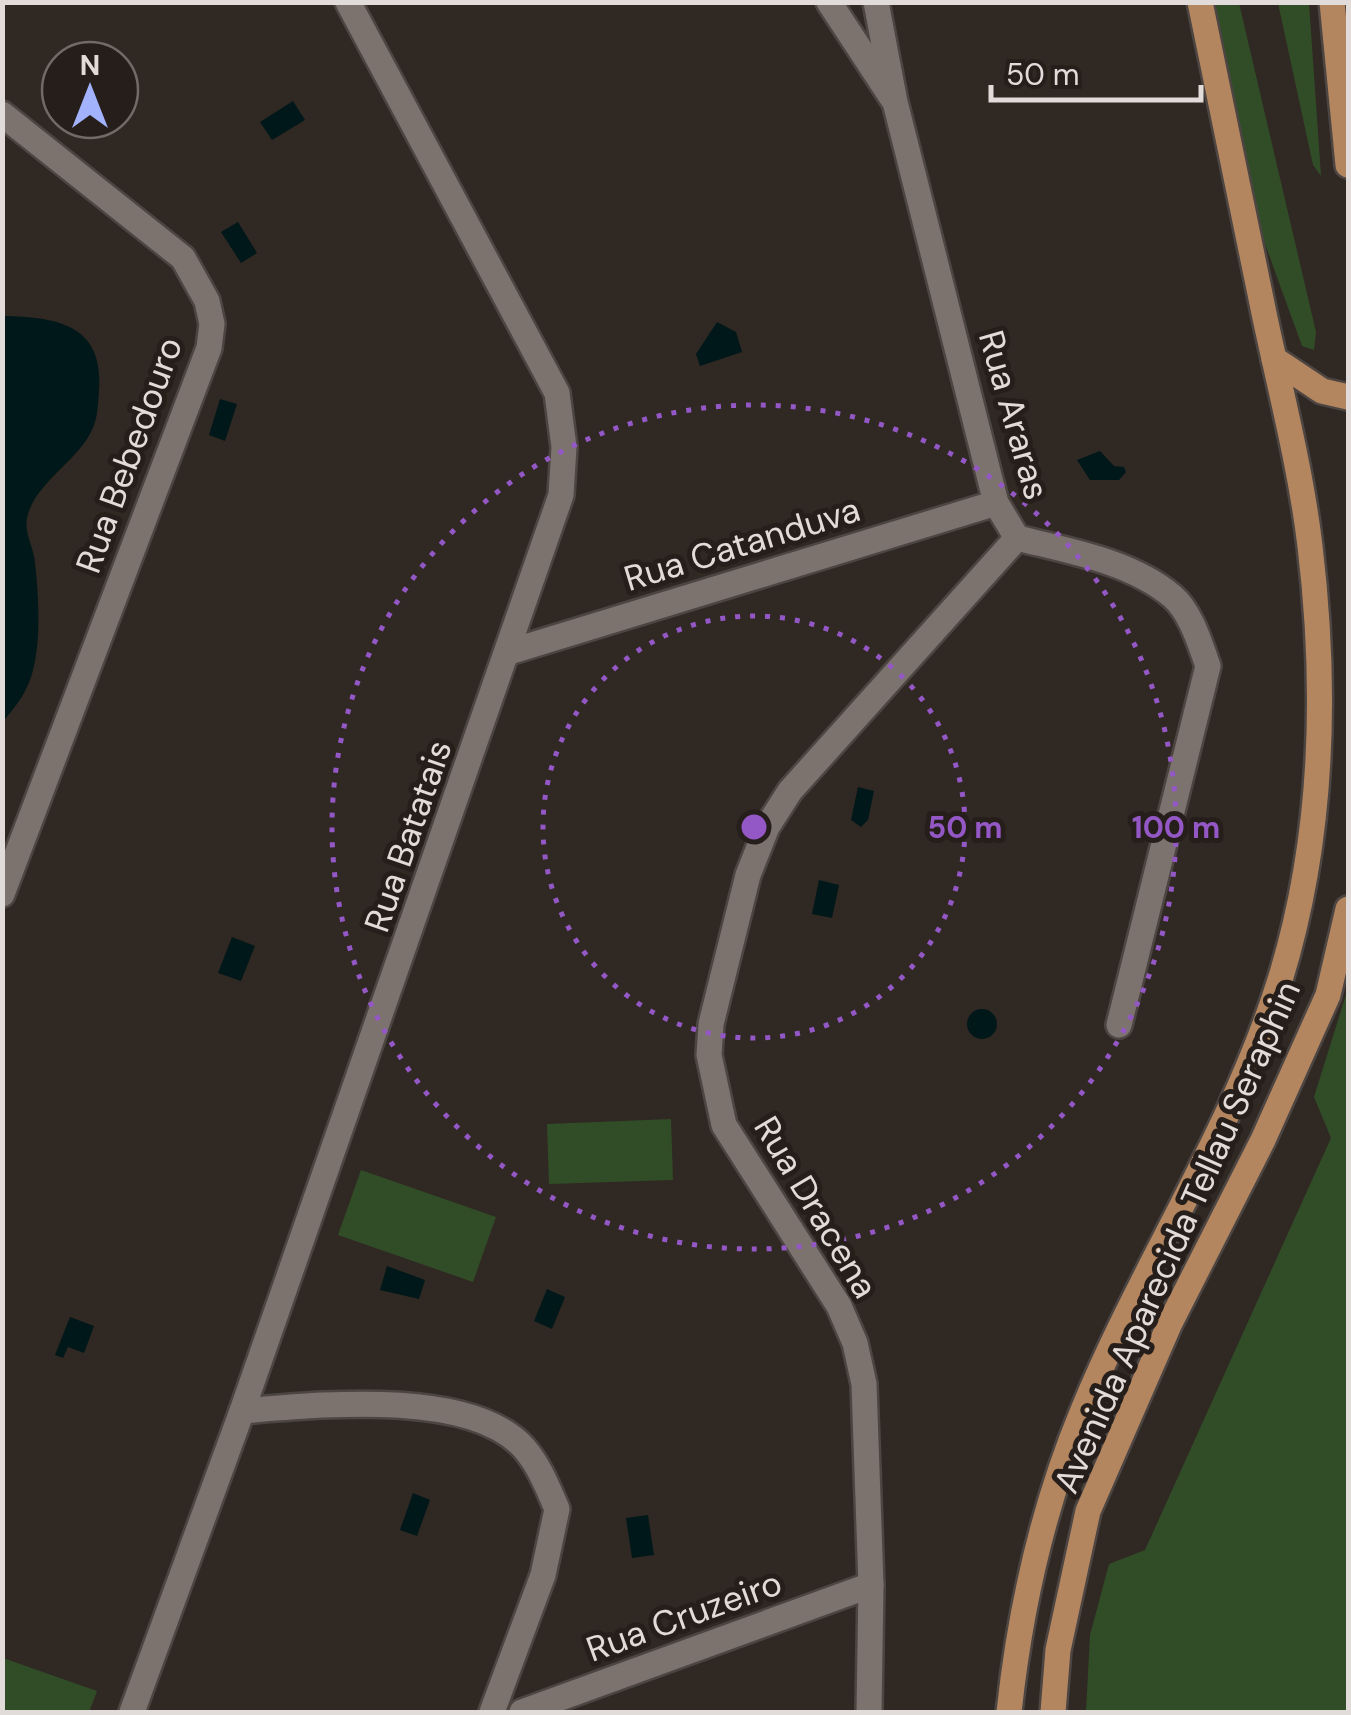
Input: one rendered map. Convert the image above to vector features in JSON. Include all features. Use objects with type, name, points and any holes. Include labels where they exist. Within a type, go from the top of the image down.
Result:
[{"type":"main road","name":"Avenida Aparecida Tellau Seraphin","points":[[1009,1712],[1017,1642],[1049,1504],[1077,1426],[1127,1316],[1220,1132],[1279,984],[1300,908],[1312,833],[1318,692],[1310,546],[1200,2]]},
{"type":"main road","points":[[1332,2],[1348,165]]},
{"type":"main road","points":[[1274,359],[1322,390],[1348,397]]},
{"type":"main road","name":"Avenida Aparecida Tellau Seraphin","points":[[1053,1712],[1058,1650],[1088,1512],[1170,1323],[1263,1140],[1328,995],[1348,909]]},
{"type":"street","name":"Rua Batatais","points":[[132,1712],[510,652],[560,495],[564,447],[557,394],[348,2]]},
{"type":"street","points":[[828,2],[895,102]]},
{"type":"street","name":"Rua Araras","points":[[876,2],[895,102],[996,503],[1017,538],[1107,561],[1174,597],[1193,626],[1208,666],[1119,1025]]},
{"type":"street","name":"Rua Bebedouro","points":[[2,114],[183,258],[207,301],[212,324],[208,348],[2,894]]},
{"type":"street","name":"Rua Catanduva","points":[[510,652],[996,503]]},
{"type":"street","name":"Rua Dracena","points":[[869,1712],[864,1384],[839,1306],[724,1124],[713,1087],[711,1024],[748,875],[768,828],[790,792],[1017,538]]},
{"type":"street","points":[[242,1411],[321,1405],[450,1412],[485,1421],[522,1446],[557,1508],[543,1574],[492,1712]]},
{"type":"street","name":"Rua Cruzeiro","points":[[522,1712],[870,1585]]},
{"type":"green space","points":[[1207,3],[1239,3],[1316,332],[1314,350],[1302,346],[1256,219]]},
{"type":"green space","points":[[1278,3],[1309,3],[1321,176],[1313,165]]},
{"type":"green space","points":[[1348,988],[1348,1712],[1086,1712],[1090,1635],[1109,1564],[1145,1550],[1331,1138],[1314,1097]]},
{"type":"green space","points":[[671,1119],[673,1180],[549,1184],[547,1124]]},
{"type":"green space","points":[[361,1170],[496,1217],[473,1282],[338,1235]]},
{"type":"green space","points":[[3,1658],[97,1691],[89,1712],[3,1712]]},
{"type":"water","points":[[293,101],[305,120],[272,140],[260,122]]},
{"type":"water","points":[[238,222],[257,253],[241,263],[221,232]]},
{"type":"water","points":[[3,316],[58,322],[85,338],[94,351],[99,390],[90,434],[38,495],[27,518],[38,611],[35,663],[25,691],[3,722]]},
{"type":"water","points":[[717,322],[736,332],[742,352],[700,366],[696,354]]},
{"type":"water","points":[[220,399],[237,404],[225,441],[209,435]]},
{"type":"water","points":[[1100,451],[1114,466],[1124,467],[1126,472],[1119,480],[1090,480],[1077,460]]},
{"type":"water","points":[[858,787],[874,791],[868,820],[861,827],[851,820]]},
{"type":"water","points":[[819,880],[839,885],[832,918],[812,914]]},
{"type":"water","points":[[232,937],[255,946],[241,981],[218,973]]},
{"type":"water","points":[[982,1009],[993,1013],[997,1024],[993,1035],[982,1039],[971,1035],[967,1024],[971,1013]]},
{"type":"water","points":[[387,1266],[425,1280],[419,1299],[380,1290]]},
{"type":"water","points":[[547,1289],[565,1297],[552,1329],[534,1321]]},
{"type":"water","points":[[70,1317],[94,1326],[84,1353],[68,1347],[63,1358],[55,1355]]},
{"type":"water","points":[[413,1493],[430,1500],[417,1536],[400,1530]]},
{"type":"water","points":[[648,1515],[654,1555],[632,1558],[626,1518]]}]
